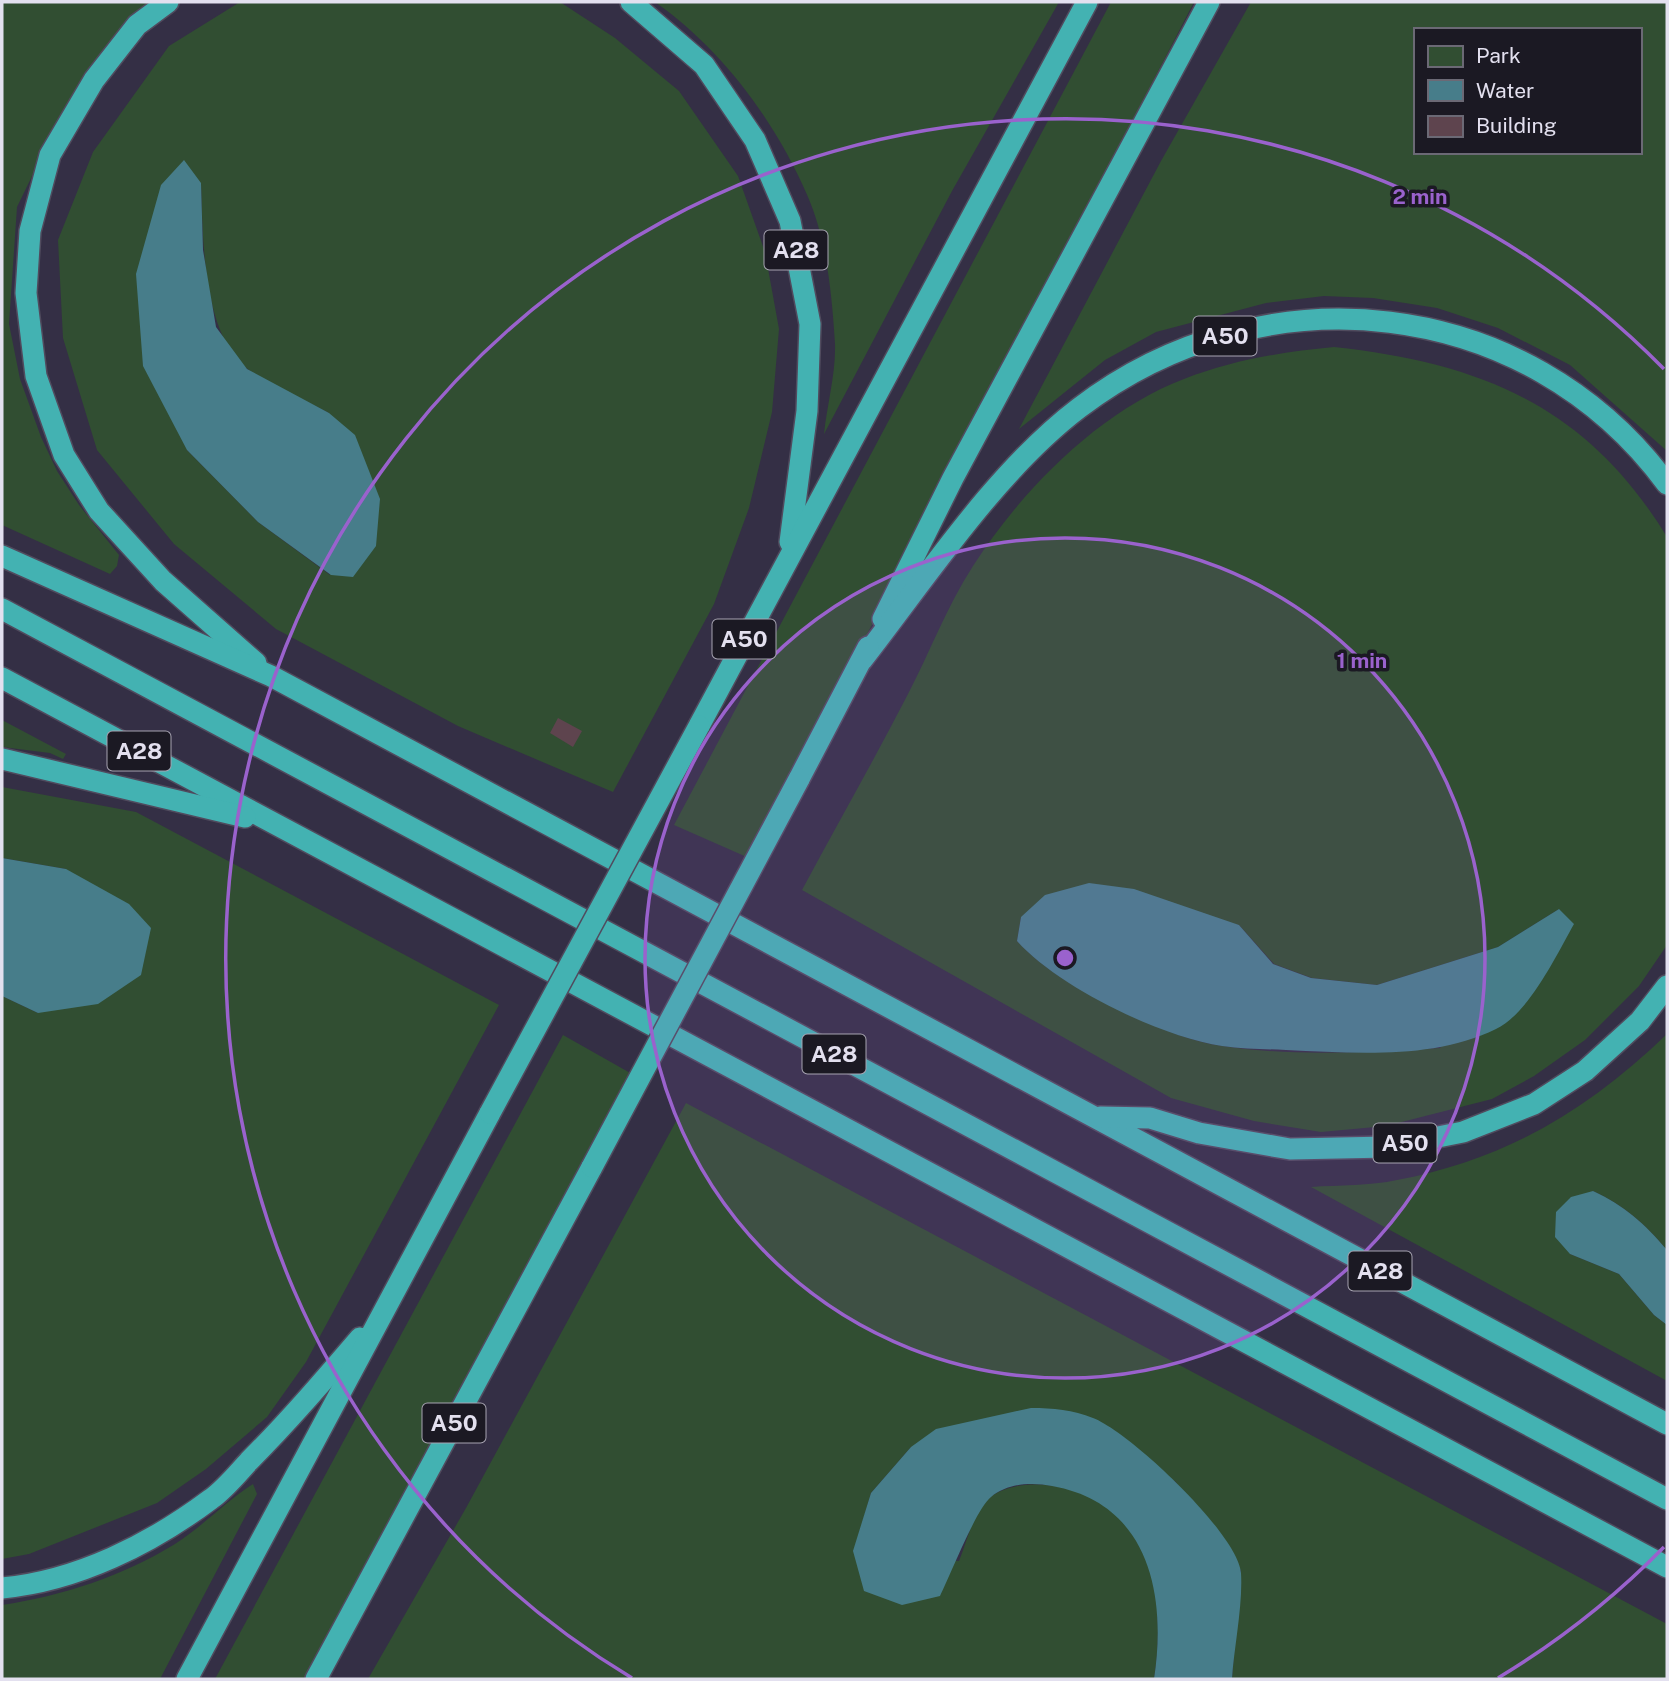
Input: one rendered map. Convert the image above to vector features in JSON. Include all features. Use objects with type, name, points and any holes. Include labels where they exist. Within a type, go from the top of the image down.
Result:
[{"type":"highway","name":"A28","points":[[168,2],[137,25],[93,80],[50,155],[29,243],[26,293],[36,376],[64,455],[99,511],[163,581],[271,676]]},
{"type":"highway","name":"A28","points":[[631,2],[704,65],[755,140],[790,221],[810,324],[807,411],[789,552]]},
{"type":"highway","name":"A50","points":[[187,1679],[699,726],[789,552],[1087,2]]},
{"type":"highway","name":"A50","points":[[316,1679],[799,779],[953,478],[1209,2]]},
{"type":"highway","name":"A50","points":[[862,660],[1029,453],[1079,408],[1163,355],[1267,323],[1389,319],[1478,340],[1564,383],[1642,449],[1667,484]]},
{"type":"highway","name":"A28","points":[[2,556],[271,676],[1667,1424]]},
{"type":"highway","name":"A28","points":[[2,609],[1667,1499]]},
{"type":"highway","name":"A28","points":[[2,678],[1667,1567]]},
{"type":"highway","points":[[2,759],[275,824]]},
{"type":"highway","name":"A50","points":[[1094,1117],[1150,1118],[1199,1133],[1290,1149],[1388,1147],[1463,1132],[1534,1104],[1585,1071],[1640,1021],[1667,986]]},
{"type":"highway","name":"A50","points":[[2,1588],[32,1585],[91,1567],[139,1545],[213,1498],[280,1430],[385,1310]]},
{"type":"green space","points":[[2,2],[154,2],[137,16],[68,102],[17,207],[9,324],[20,379],[41,437],[57,471],[79,505],[119,555],[117,566],[110,574],[2,525]]},
{"type":"green space","points":[[240,2],[560,2],[615,38],[679,91],[738,176],[765,252],[779,329],[772,412],[749,508],[714,604],[613,792],[458,726],[276,629],[174,544],[97,450],[63,338],[58,240],[93,152],[169,46]],"holes":[[[201,183],[208,284],[222,334],[234,355],[249,370],[329,413],[330,575],[258,522],[187,450]]]},
{"type":"green space","points":[[655,2],[1059,2],[952,191],[824,434],[833,378],[835,344],[824,250],[808,197],[780,142],[745,89],[703,42]]},
{"type":"green space","points":[[1111,2],[1194,2],[749,858],[674,825]]},
{"type":"green space","points":[[1251,2],[1667,2],[1667,451],[1570,365],[1498,328],[1437,308],[1373,298],[1324,296],[1266,303],[1156,332],[1105,360],[1019,429],[1161,161]]},
{"type":"green space","points":[[1334,347],[1387,354],[1437,365],[1483,380],[1526,399],[1565,424],[1602,454],[1636,492],[1667,537],[1667,945],[1639,986],[1585,1040],[1534,1076],[1492,1099],[1386,1126],[1321,1132],[1254,1121],[1171,1098],[802,890],[895,719],[964,581],[992,538],[1038,482],[1093,432],[1152,393],[1221,367],[1277,354]],"holes":[[[1559,909],[1440,1048],[1304,1053],[1250,1049],[1193,1040],[1164,1030],[1108,1004],[1049,969],[1017,941],[1021,917],[1239,925],[1274,964],[1312,978],[1377,985],[1498,947]]]},
{"type":"green space","points":[[2,720],[66,754],[63,759],[50,753],[2,747]]},
{"type":"green space","points":[[2,787],[136,812],[499,1005],[306,1362],[267,1417],[206,1469],[157,1503],[29,1554],[2,1559],[2,996],[38,1013],[66,869],[2,858]]},
{"type":"green space","points":[[1667,1034],[1667,1250],[1633,1216],[1615,1202],[1593,1191],[1570,1254],[1619,1274],[1654,1315],[1667,1325],[1667,1381],[1311,1187],[1397,1180],[1437,1171],[1510,1145],[1576,1108],[1607,1086]]},
{"type":"green space","points":[[563,1035],[632,1074],[305,1679],[215,1679]]},
{"type":"green space","points":[[686,1103],[1667,1624],[1667,1679],[1232,1679],[1241,1571],[1175,1481],[911,1447],[871,1493],[854,1551],[959,1561],[977,1513],[992,1496],[1024,1485],[1061,1487],[1079,1492],[1095,1499],[1119,1516],[1134,1534],[1150,1567],[1158,1624],[1154,1679],[368,1679],[466,1508]]},
{"type":"green space","points":[[253,1484],[257,1494],[160,1679],[2,1679],[2,1605],[69,1590],[134,1566],[175,1544]]},
{"type":"water","points":[[184,160],[201,183],[203,250],[216,327],[247,369],[329,413],[355,435],[380,499],[376,546],[353,577],[331,575],[258,522],[187,450],[143,366],[136,274],[161,185]]},
{"type":"water","points":[[2,858],[66,869],[129,904],[151,928],[141,975],[98,1004],[38,1013],[2,996]]},
{"type":"water","points":[[1089,883],[1134,889],[1239,925],[1273,964],[1311,978],[1377,985],[1498,947],[1559,909],[1574,924],[1541,982],[1520,1010],[1496,1029],[1472,1039],[1446,1046],[1393,1052],[1238,1048],[1197,1041],[1141,1021],[1112,1007],[1058,976],[1017,941],[1021,917],[1045,895]]},
{"type":"water","points":[[1593,1191],[1615,1202],[1633,1216],[1667,1250],[1667,1325],[1654,1315],[1619,1274],[1570,1254],[1555,1237],[1556,1212],[1571,1197]]},
{"type":"water","points":[[1031,1408],[1078,1413],[1110,1427],[1180,1486],[1222,1534],[1241,1573],[1241,1599],[1232,1679],[1154,1679],[1157,1616],[1153,1586],[1144,1557],[1130,1532],[1111,1512],[1085,1496],[1052,1486],[1020,1485],[991,1497],[971,1528],[940,1596],[902,1605],[864,1591],[853,1551],[871,1493],[911,1447],[936,1429]]},
{"type":"building","points":[[558,718],[582,731],[573,747],[550,733]]}]
